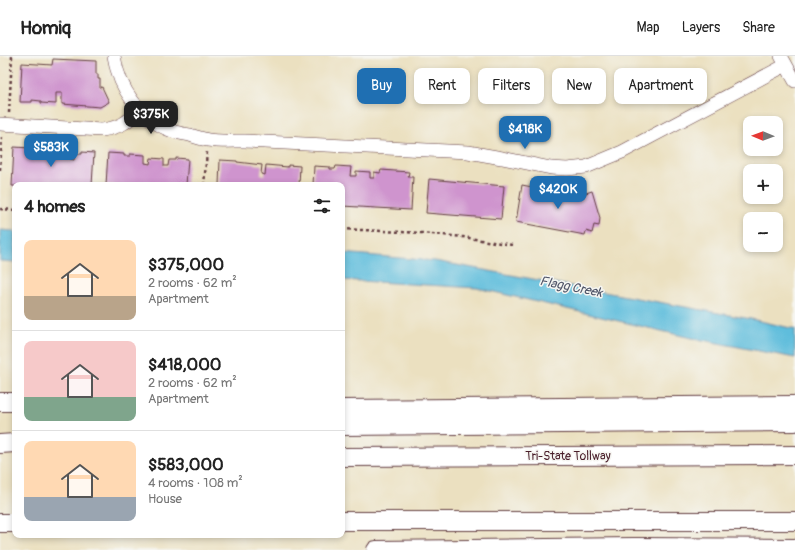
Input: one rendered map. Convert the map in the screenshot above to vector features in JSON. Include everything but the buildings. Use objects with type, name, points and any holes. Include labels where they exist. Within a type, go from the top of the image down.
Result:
[{"type":"highway","points":[[0,402],[12,402]]},
{"type":"highway","points":[[345,409],[795,404]]},
{"type":"highway","points":[[345,426],[795,422]]},
{"type":"highway","points":[[0,444],[12,443]]},
{"type":"highway","name":"Tri-State Tollway","points":[[345,456],[795,455]]},
{"type":"highway","points":[[345,521],[795,521]]},
{"type":"highway","points":[[0,523],[12,522]]},
{"type":"highway","points":[[376,550],[634,547],[795,548]]},
{"type":"street","points":[[114,56],[119,76],[125,91],[134,104],[160,126],[173,132],[208,140],[468,152],[552,168],[567,169],[586,167],[622,152],[784,61],[795,82]]},
{"type":"street","points":[[0,124],[102,130],[117,127],[140,110]]},
{"type":"path","points":[[204,182],[208,140]]},
{"type":"path","points":[[0,209],[12,210]]},
{"type":"path","points":[[345,229],[422,233],[463,237],[512,245]]},
{"type":"water","points":[[0,230],[12,231],[12,262],[0,261]]},
{"type":"water","name":"Flagg Creek","points":[[345,253],[435,261],[751,319],[795,329],[795,358],[687,337],[477,288],[345,280]]}]
